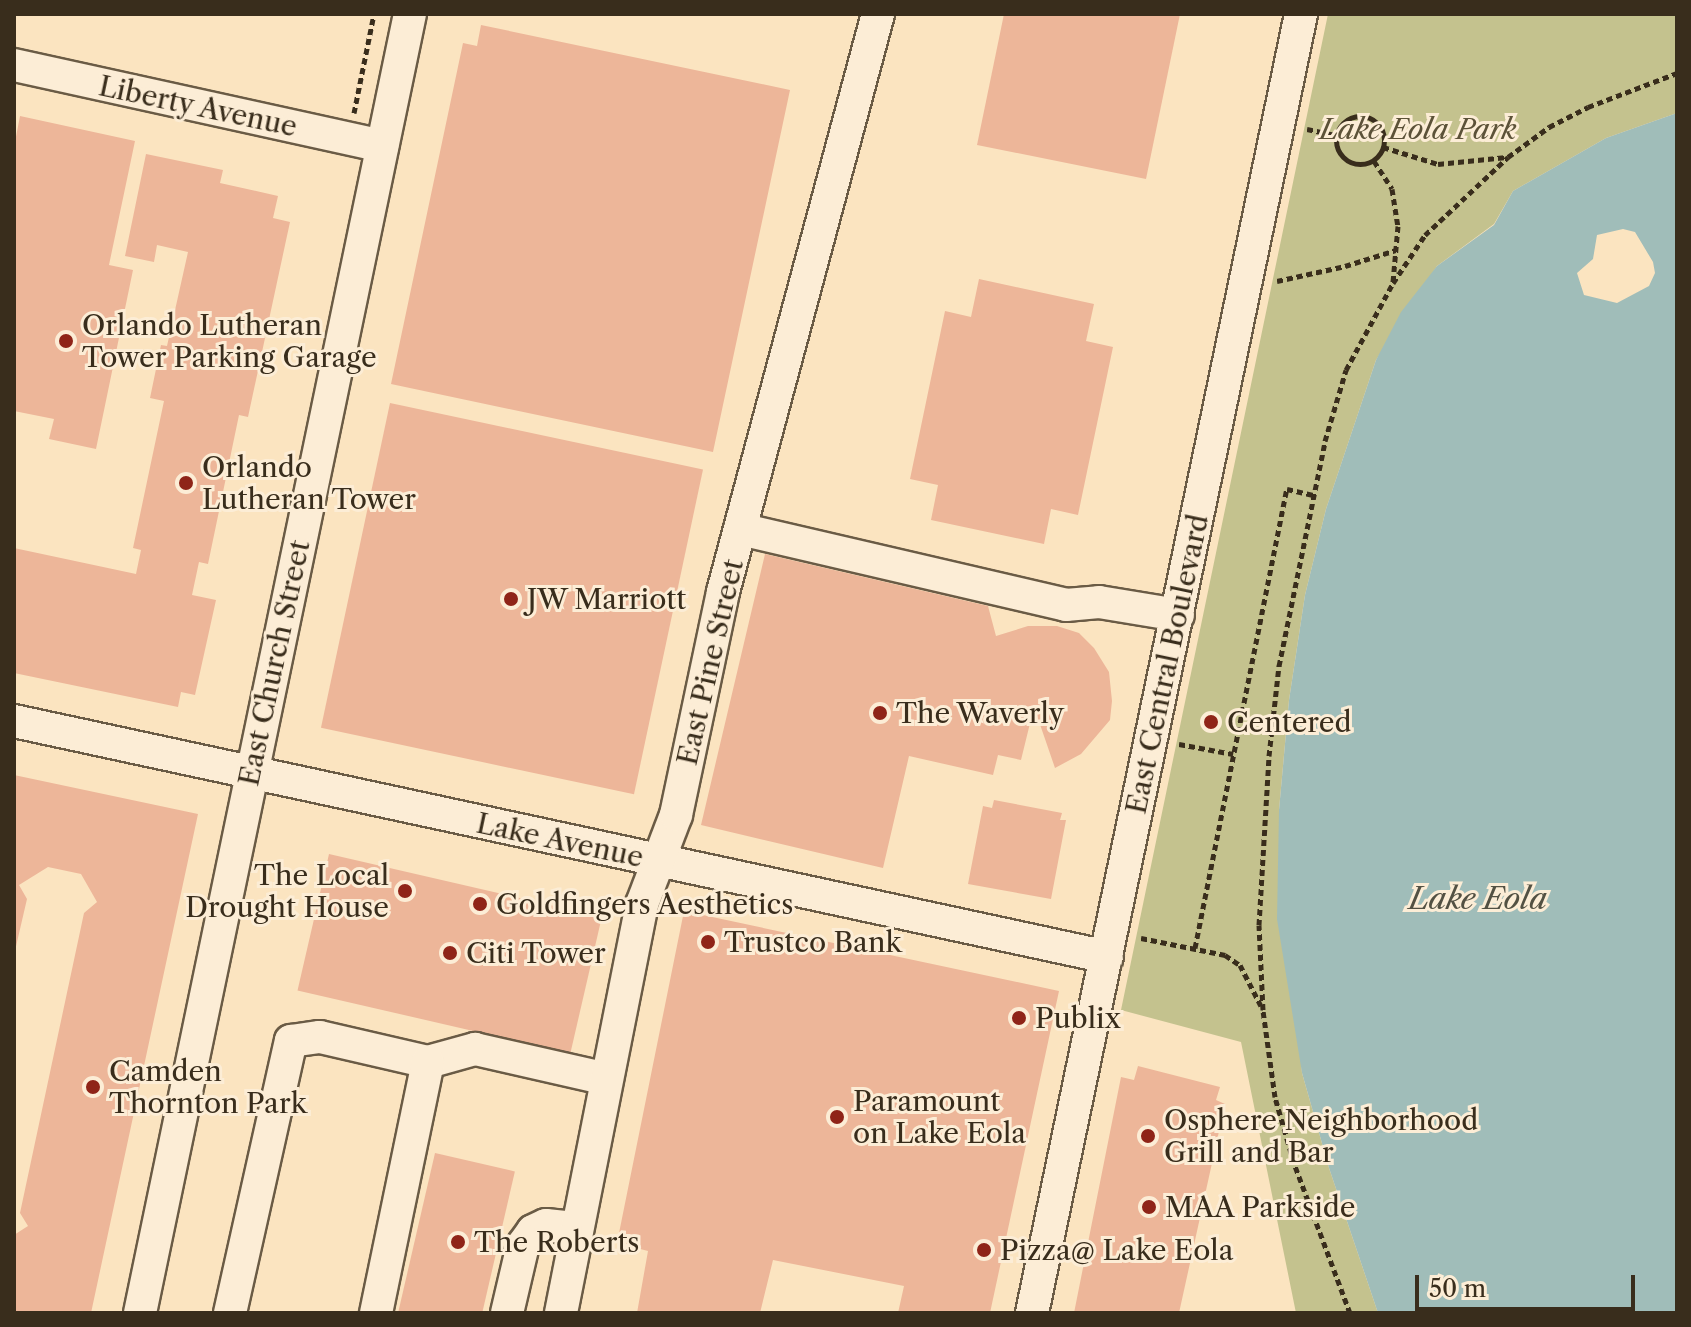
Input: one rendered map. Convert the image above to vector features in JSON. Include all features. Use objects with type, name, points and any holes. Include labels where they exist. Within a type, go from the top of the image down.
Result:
[{"type":"street","name":"East Church Street","points":[[140,1313],[410,14]]},
{"type":"street","name":"East Pine Street","points":[[561,1313],[642,904],[676,815],[740,529],[878,14]]},
{"type":"street","name":"East Central Boulevard","points":[[1032,1313],[1301,14]]},
{"type":"street","name":"Liberty Avenue","points":[[14,65],[382,146]]},
{"type":"street","points":[[740,529],[1066,605],[1099,602],[1178,615]]},
{"type":"street","name":"Lake Avenue","points":[[14,721],[1107,957]]},
{"type":"street","points":[[230,1313],[291,1041],[320,1037],[428,1062],[475,1049],[607,1079]]},
{"type":"street","points":[[376,1313],[428,1062]]},
{"type":"street","points":[[507,1313],[523,1245],[533,1231],[546,1225],[577,1228]]},
{"type":"path","points":[[353,117],[374,14]]},
{"type":"path","points":[[1350,1313],[1294,1163],[1275,1097],[1263,1010],[1259,925],[1269,756],[1279,666],[1325,441],[1346,370],[1393,283],[1425,235],[1508,157],[1549,127],[1588,107],[1677,73]]},
{"type":"path","points":[[1366,117],[1379,125],[1383,147],[1374,161],[1358,165],[1343,159],[1335,144],[1336,135],[1344,121],[1366,117]]},
{"type":"path","points":[[1307,129],[1336,135]]},
{"type":"path","points":[[1383,147],[1438,164],[1508,157]]},
{"type":"path","points":[[1374,161],[1392,189],[1398,226],[1393,283]]},
{"type":"path","points":[[1276,281],[1345,266],[1396,250]]},
{"type":"path","points":[[1195,948],[1287,489],[1314,495]]},
{"type":"path","points":[[1179,744],[1233,754]]},
{"type":"path","points":[[1139,937],[1225,955],[1240,965],[1263,1010]]},
{"type":"green space","name":"Lake Eola Park","points":[[1328,14],[1677,14],[1677,113],[1606,138],[1513,191],[1494,224],[1437,266],[1376,360],[1326,509],[1305,595],[1289,700],[1279,810],[1302,1073],[1329,1168],[1378,1313],[1296,1313],[1241,1042],[1121,1010]]},
{"type":"water","name":"Lake Eola","points":[[1677,113],[1677,1313],[1378,1313],[1329,1168],[1302,1073],[1277,919],[1279,810],[1289,700],[1305,595],[1326,509],[1376,360],[1401,312],[1437,266],[1494,225],[1513,191],[1606,138]],"holes":[[[1623,229],[1635,232],[1653,262],[1655,273],[1649,286],[1617,303],[1584,295],[1577,273],[1593,259],[1597,235]]]},
{"type":"building","points":[[1004,14],[1180,14],[1146,179],[977,145]]},
{"type":"building","points":[[481,25],[790,90],[713,452],[391,384],[463,43],[477,46]]},
{"type":"building","name":"Orlando Lutheran Tower Parking Garage","points":[[20,116],[135,141],[109,265],[133,270],[96,449],[49,439],[54,419],[14,411],[14,147]]},
{"type":"building","name":"Orlando Lutheran Tower","points":[[146,154],[223,170],[220,183],[278,196],[273,218],[290,222],[248,417],[239,415],[208,564],[199,562],[192,595],[216,600],[195,695],[181,692],[178,707],[14,673],[14,548],[136,574],[141,550],[133,548],[164,401],[150,398],[161,345],[167,346],[188,252],[157,245],[154,262],[125,256]]},
{"type":"building","points":[[979,279],[1094,304],[1086,341],[1113,347],[1078,515],[1051,509],[1044,544],[931,520],[938,485],[910,479],[945,311],[971,317]]},
{"type":"building","name":"JW Marriott","points":[[390,403],[703,470],[634,794],[321,728]]},
{"type":"building","name":"The Waverly","points":[[765,554],[988,606],[996,636],[1028,626],[1057,626],[1079,633],[1094,648],[1109,672],[1110,720],[1081,754],[1055,768],[1034,707],[1021,760],[998,755],[993,775],[909,756],[883,868],[701,825]]},
{"type":"building","name":"Camden Thornton Park","points":[[14,775],[198,814],[91,1313],[14,1313],[14,1235],[28,1226],[20,1213],[84,913],[97,902],[81,874],[48,867],[19,885],[27,899],[14,955]]},
{"type":"building","points":[[994,800],[1062,813],[1060,820],[1066,820],[1051,899],[968,884],[983,806],[992,808]]},
{"type":"building","name":"Citi Tower","points":[[329,854],[602,917],[570,1053],[298,990]]},
{"type":"building","name":"Paramount on Lake Eola","points":[[684,911],[1059,991],[990,1313],[898,1313],[904,1286],[773,1260],[760,1313],[637,1313],[648,1251],[617,1243]]},
{"type":"building","name":"MAA Parkside","points":[[1138,1066],[1220,1087],[1216,1100],[1225,1104],[1179,1313],[1074,1313],[1121,1077],[1134,1080]]},
{"type":"building","name":"The Roberts","points":[[435,1153],[515,1171],[482,1313],[398,1313]]},
{"type":"place","name":"Orlando Lutheran Tower Parking Garage","points":[[66,341]]},
{"type":"place","name":"Orlando Lutheran Tower","points":[[186,483]]},
{"type":"place","name":"JW Marriott","points":[[511,599]]},
{"type":"place","name":"The Waverly","points":[[880,713]]},
{"type":"place","name":"Centered","points":[[1211,722]]},
{"type":"place","name":"The Local Drought House","points":[[405,891]]},
{"type":"place","name":"Goldfingers Aesthetics","points":[[480,904]]},
{"type":"place","name":"Trustco Bank","points":[[708,942]]},
{"type":"place","name":"Citi Tower","points":[[450,953]]},
{"type":"place","name":"Publix","points":[[1019,1018]]},
{"type":"place","name":"Camden Thornton Park","points":[[93,1087]]},
{"type":"place","name":"Paramount on Lake Eola","points":[[837,1117]]},
{"type":"place","name":"Osphere Neighborhood Grill and Bar","points":[[1148,1136]]},
{"type":"place","name":"MAA Parkside","points":[[1149,1207]]},
{"type":"place","name":"The Roberts","points":[[458,1242]]},
{"type":"place","name":"Pizza@ Lake Eola","points":[[984,1250]]}]
